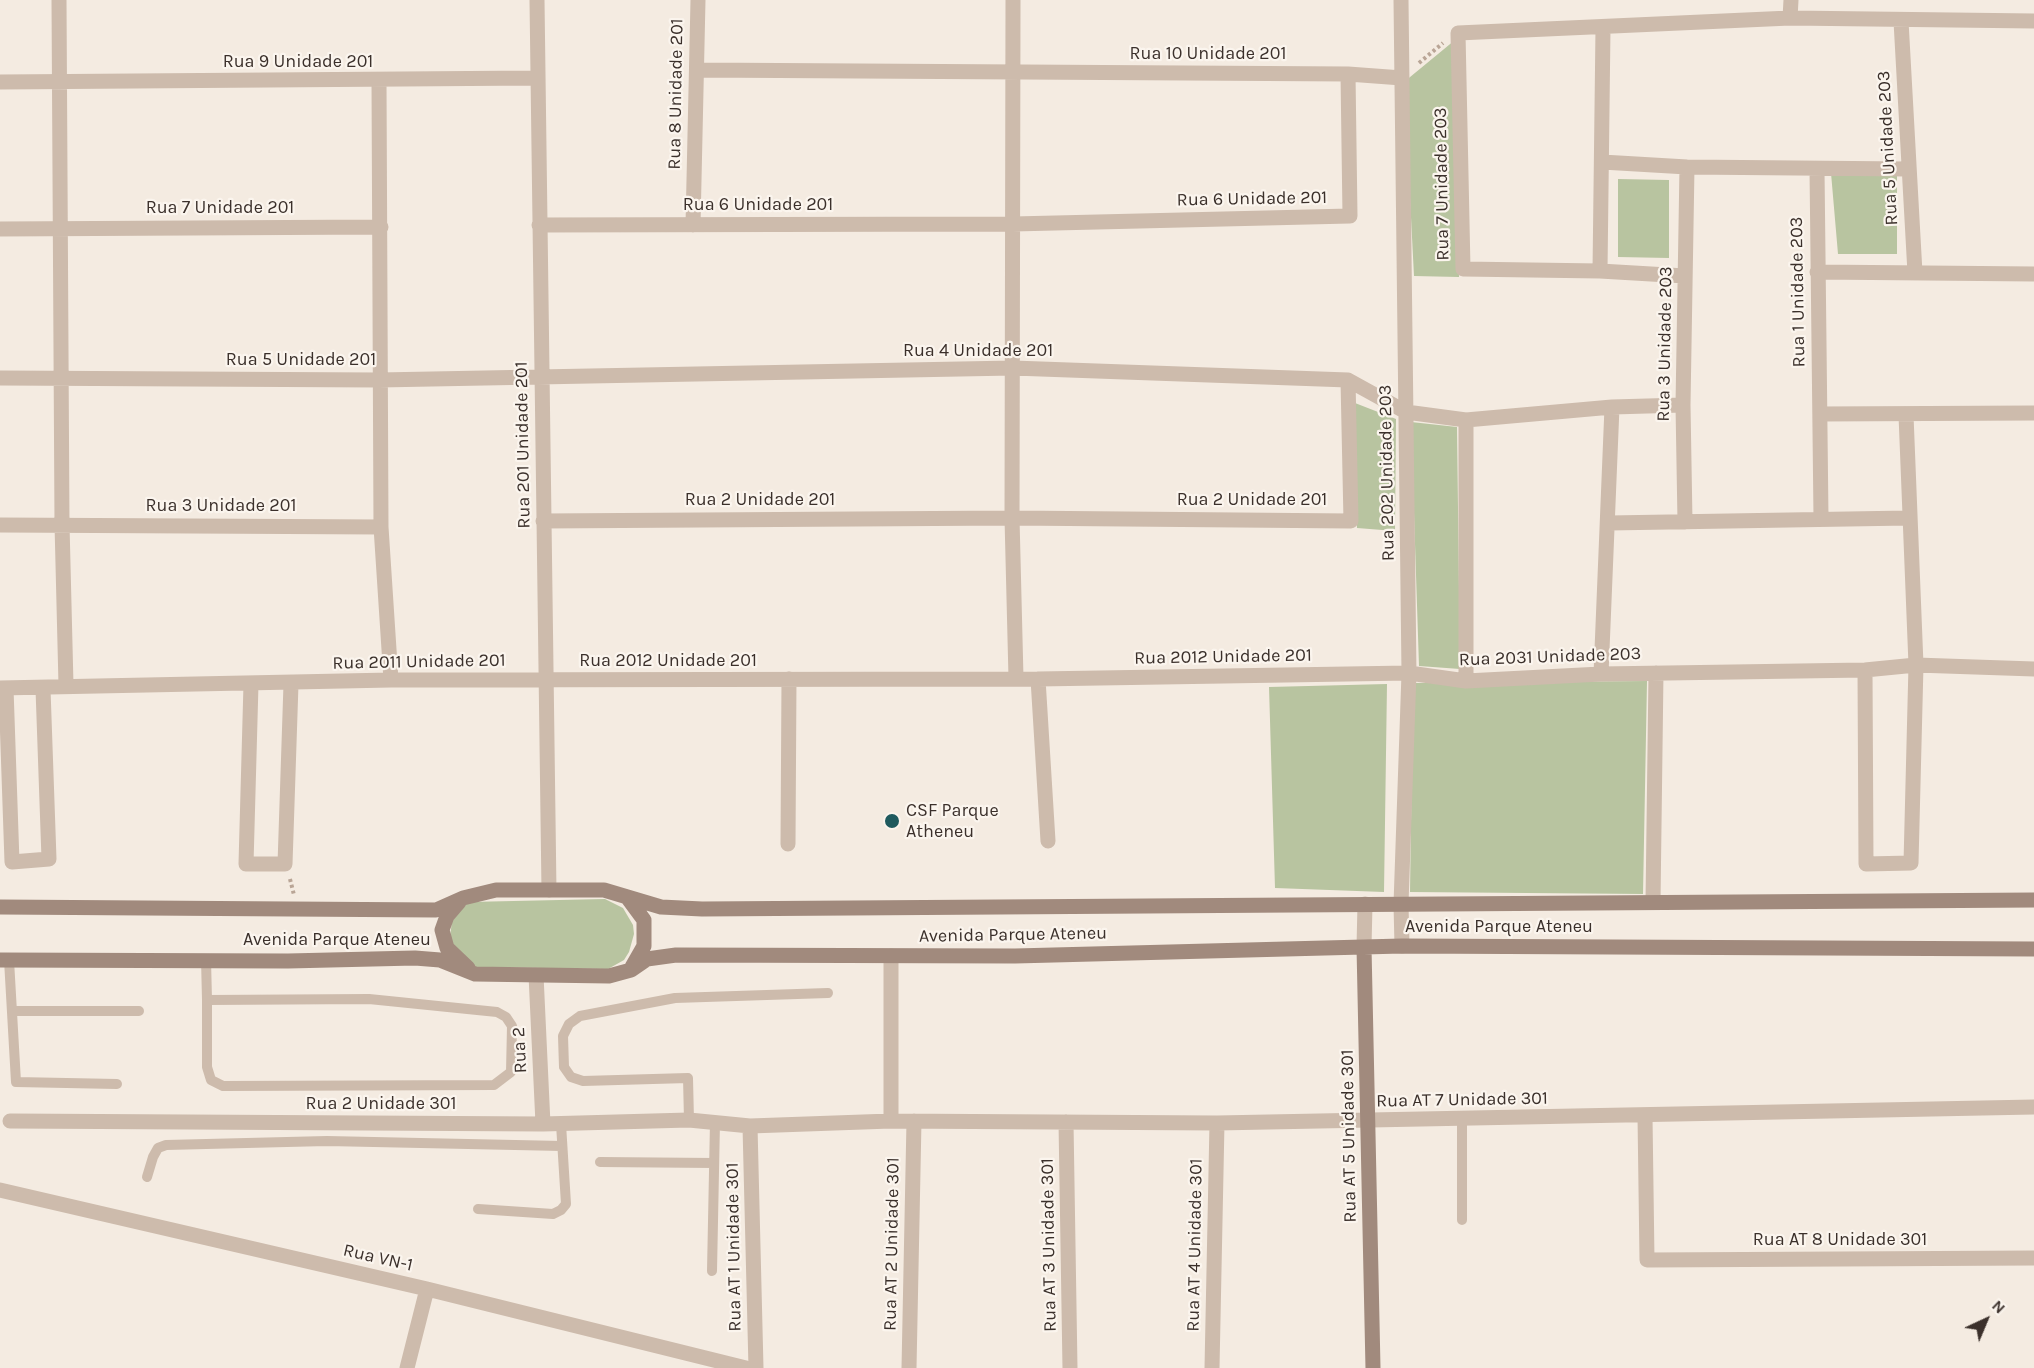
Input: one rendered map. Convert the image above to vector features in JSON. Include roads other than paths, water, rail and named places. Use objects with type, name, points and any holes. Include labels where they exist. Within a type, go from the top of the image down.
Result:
[{"type":"street","points":[[59,0],[62,524],[66,685]]},
{"type":"street","name":"Rua 201 Unidade 201","points":[[537,0],[536,78],[549,890]]},
{"type":"street","name":"Rua 8 Unidade 201","points":[[693,225],[698,0]]},
{"type":"street","points":[[1013,0],[1012,518],[1016,678]]},
{"type":"street","name":"Rua 202 Unidade 203","points":[[1401,0],[1409,673],[1401,904],[1402,946]]},
{"type":"street","points":[[1790,18],[1791,0]]},
{"type":"street","points":[[1600,271],[1603,28],[1790,18],[2034,21]]},
{"type":"street","name":"Rua 5 Unidade 203","points":[[1901,21],[1914,273]]},
{"type":"street","name":"Rua 7 Unidade 203","points":[[1603,28],[1458,33],[1463,269],[1600,271],[1685,276]]},
{"type":"street","name":"Rua 10 Unidade 201","points":[[698,70],[1348,74],[1402,78]]},
{"type":"street","name":"Rua 6 Unidade 201","points":[[539,225],[1013,224],[1350,216],[1348,74]]},
{"type":"street","name":"Rua 9 Unidade 201","points":[[0,82],[379,81],[536,78]]},
{"type":"street","points":[[379,81],[381,527],[391,680]]},
{"type":"street","points":[[1602,162],[1687,167],[1907,169]]},
{"type":"street","name":"Rua 3 Unidade 203","points":[[1685,522],[1683,405],[1687,167]]},
{"type":"street","name":"Rua 1 Unidade 203","points":[[1817,169],[1821,518]]},
{"type":"street","name":"Rua 7 Unidade 201","points":[[0,229],[381,227]]},
{"type":"street","points":[[1817,272],[2034,274],[2034,266]]},
{"type":"street","name":"Rua 4 Unidade 201","points":[[541,378],[1012,368],[1348,380],[1406,412]]},
{"type":"street","name":"Rua 5 Unidade 201","points":[[0,378],[379,380],[541,378]]},
{"type":"street","name":"Rua 2 Unidade 201","points":[[543,521],[1012,518],[1351,520],[1348,380]]},
{"type":"street","points":[[1406,412],[1466,420],[1612,407],[1683,405]]},
{"type":"street","points":[[1601,674],[1612,407]]},
{"type":"street","points":[[1820,414],[2034,413]]},
{"type":"street","points":[[1865,670],[1866,864],[1911,863],[1916,665],[1908,518],[1906,415]]},
{"type":"street","points":[[1466,420],[1466,681]]},
{"type":"street","points":[[1609,523],[1908,518]]},
{"type":"street","name":"Rua 3 Unidade 201","points":[[0,525],[381,527]]},
{"type":"street","name":"Rua 2031 Unidade 203","points":[[1409,673],[1466,681],[1601,674],[1865,670],[1916,665],[2034,669]]},
{"type":"street","name":"Rua 2012 Unidade 201","points":[[547,681],[1038,679],[1409,673]]},
{"type":"street","name":"Rua 2031 Unidade 203","points":[[1653,902],[1656,674]]},
{"type":"street","points":[[788,844],[789,679]]},
{"type":"street","points":[[1038,679],[1048,841]]},
{"type":"street","name":"Rua 2011 Unidade 201","points":[[43,689],[49,859],[12,862],[3,688],[43,689],[66,685],[291,684],[391,680],[547,681]]},
{"type":"street","points":[[251,684],[246,864],[285,864],[291,684]]},
{"type":"street","name":"Avenida Parque Ateneu","points":[[0,907],[436,910],[463,898],[496,890],[604,890],[661,907],[702,909],[2034,900]]},
{"type":"street","points":[[627,897],[644,920],[644,946],[631,970]]},
{"type":"street","points":[[463,898],[447,916],[442,930],[447,948],[475,974]]},
{"type":"street","name":"Rua AT 5 Unidade 301","points":[[1365,904],[1373,1368]]},
{"type":"street","name":"Avenida Parque Ateneu","points":[[5,960],[288,961],[415,958],[440,960],[475,974],[609,976],[631,970],[648,959],[676,955],[1015,956],[1402,946],[2034,949]]},
{"type":"street","points":[[891,956],[891,1121]]},
{"type":"street","name":"Rua 2","points":[[536,975],[543,1124]]},
{"type":"street","name":"Rua AT 7 Unidade 301","points":[[750,1125],[891,1121],[1217,1123],[1368,1121],[2034,1107]]},
{"type":"street","name":"Rua AT 8 Unidade 301","points":[[1645,1116],[1647,1260],[2034,1258]]},
{"type":"street","name":"Rua 2 Unidade 301","points":[[10,1121],[561,1124],[689,1120],[750,1125]]},
{"type":"street","name":"Rua AT 2 Unidade 301","points":[[909,1368],[914,1121]]},
{"type":"street","name":"Rua AT 3 Unidade 301","points":[[1066,1122],[1070,1368]]},
{"type":"street","name":"Rua AT 4 Unidade 301","points":[[1212,1368],[1217,1123]]},
{"type":"street","name":"Rua AT 1 Unidade 301","points":[[750,1125],[756,1368]]},
{"type":"street","name":"Rua VN-1","points":[[0,1190],[428,1289],[746,1368]]},
{"type":"street","points":[[407,1368],[428,1289]]},
{"type":"lane","points":[[206,959],[207,1067],[211,1080],[223,1086],[494,1085],[511,1072],[512,1026],[506,1017],[497,1012],[369,999],[207,1000]]},
{"type":"lane","points":[[5,960],[12,1011],[16,1082],[117,1084]]},
{"type":"lane","points":[[689,1120],[688,1078],[583,1081],[571,1077],[564,1067],[563,1036],[569,1024],[580,1016],[675,998],[828,993]]},
{"type":"lane","points":[[12,1011],[139,1011]]},
{"type":"lane","points":[[1462,1119],[1462,1220]]},
{"type":"lane","points":[[712,1271],[715,1122]]},
{"type":"lane","points":[[478,1209],[554,1214],[561,1210],[566,1204],[561,1124]]},
{"type":"lane","points":[[147,1177],[158,1148],[166,1145],[327,1141],[562,1146]]},
{"type":"lane","points":[[600,1162],[714,1163]]},
{"type":"place","name":"CSF Parque Atheneu","points":[[892,821]]}]
